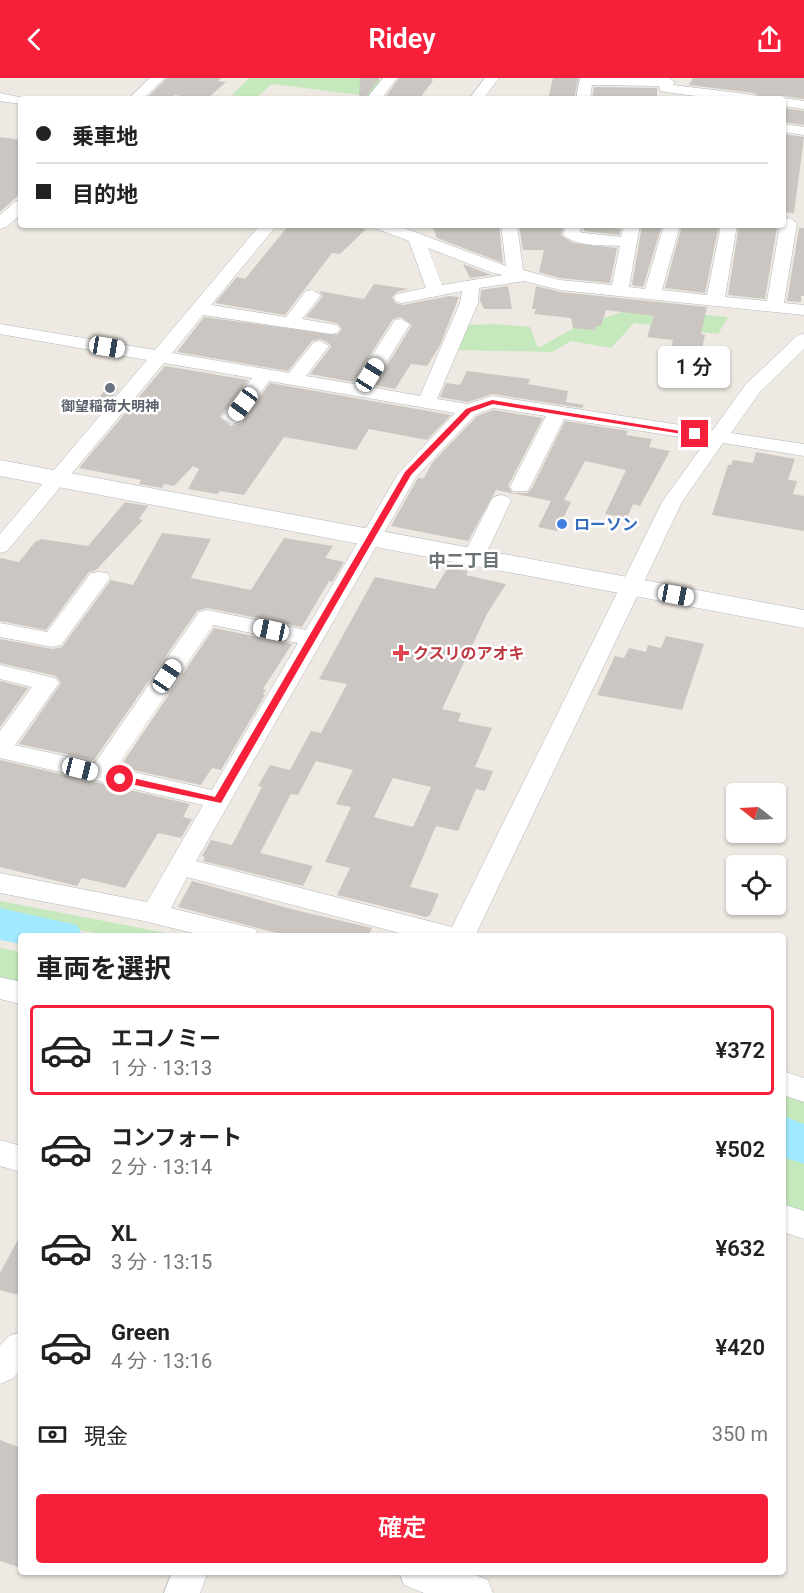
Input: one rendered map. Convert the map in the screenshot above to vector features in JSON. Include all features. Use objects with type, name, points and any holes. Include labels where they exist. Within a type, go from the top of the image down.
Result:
[{"type":"street","points":[[138,96],[158,78]]},
{"type":"street","points":[[375,96],[390,78]]},
{"type":"street","points":[[479,96],[492,78]]},
{"type":"street","points":[[583,96],[585,81],[667,87],[732,96]]},
{"type":"street","points":[[0,97],[18,100]]},
{"type":"street","points":[[786,102],[804,105]]},
{"type":"street","points":[[786,128],[804,131]]},
{"type":"street","points":[[0,224],[18,208]]},
{"type":"street","points":[[774,308],[792,224]]},
{"type":"street","points":[[0,547],[267,228]]},
{"type":"street","points":[[389,228],[523,275],[560,285],[804,310]]},
{"type":"street","points":[[510,228],[523,275]]},
{"type":"street","points":[[573,228],[571,234],[582,238],[626,242]]},
{"type":"street","points":[[619,292],[626,242],[631,228]]},
{"type":"street","points":[[652,296],[671,228]]},
{"type":"street","points":[[715,302],[728,228]]},
{"type":"street","points":[[416,238],[436,292]]},
{"type":"street","points":[[403,298],[523,275]]},
{"type":"street","points":[[426,403],[469,303],[471,284]]},
{"type":"street","points":[[290,323],[312,296]]},
{"type":"street","points":[[200,309],[331,329]]},
{"type":"street","points":[[359,391],[401,324]]},
{"type":"street","points":[[0,329],[469,410]]},
{"type":"street","points":[[462,933],[517,817],[579,696],[629,586],[672,502],[753,388],[804,339]]},
{"type":"street","points":[[294,380],[320,346]]},
{"type":"street","points":[[232,418],[264,375]]},
{"type":"street","points":[[154,914],[408,474],[469,410],[492,402],[804,450]]},
{"type":"street","points":[[520,487],[558,412]]},
{"type":"street","points":[[0,468],[372,536],[804,619]]},
{"type":"street","points":[[474,556],[501,501]]},
{"type":"street","points":[[0,630],[53,640],[99,578]]},
{"type":"street","points":[[100,774],[207,617],[313,639]]},
{"type":"street","points":[[0,672],[47,683],[0,750],[218,800]]},
{"type":"street","points":[[180,866],[437,933]]},
{"type":"street","points":[[0,883],[154,914],[233,933]]},
{"type":"street","points":[[0,988],[18,992]]},
{"type":"street","points":[[786,1084],[804,1090]]},
{"type":"street","points":[[0,1153],[18,1158]]},
{"type":"street","points":[[786,1219],[804,1225]]},
{"type":"street","points":[[0,1368],[18,1350]]},
{"type":"street","points":[[182,1593],[189,1575]]},
{"type":"street","points":[[425,1575],[475,1593]]},
{"type":"green space","points":[[249,78],[358,78],[384,81],[368,96],[272,84],[258,96],[232,95]]},
{"type":"green space","points":[[634,308],[728,317],[718,334],[634,323],[611,348],[571,341],[552,352],[452,350],[467,325],[495,324],[530,327],[538,348],[574,328]]},
{"type":"green space","points":[[0,901],[165,933],[95,933],[0,914]]},
{"type":"green space","points":[[0,948],[18,951],[18,988],[0,983]]},
{"type":"green space","points":[[786,1096],[804,1101],[804,1129],[786,1123]]},
{"type":"green space","points":[[786,1157],[804,1164],[804,1212],[786,1207]]},
{"type":"building","points":[[167,78],[221,78],[218,81],[226,82],[210,96],[149,96]]},
{"type":"building","points":[[360,78],[380,78],[366,96],[359,96]]},
{"type":"building","points":[[399,78],[433,78],[421,96],[386,96]]},
{"type":"building","points":[[553,78],[578,78],[575,96],[549,96]]},
{"type":"building","points":[[693,78],[804,78],[804,99],[786,96],[758,96],[754,93],[689,85]]},
{"type":"building","points":[[594,87],[657,88],[657,96],[592,96]]},
{"type":"building","points":[[786,108],[804,111],[804,125],[786,122]]},
{"type":"building","points":[[786,134],[804,137],[794,213],[786,212]]},
{"type":"building","points":[[0,137],[18,140],[18,196],[0,212]]},
{"type":"building","points":[[287,228],[366,229],[340,254],[332,253],[285,315],[215,303],[237,277],[245,279]]},
{"type":"building","points":[[433,228],[499,228],[503,263],[437,238]]},
{"type":"building","points":[[519,228],[563,228],[561,235],[573,243],[617,248],[610,283],[560,278],[539,272],[544,250],[523,250]]},
{"type":"building","points":[[584,228],[621,229],[619,235],[584,231]]},
{"type":"building","points":[[642,228],[661,228],[643,287],[632,285]]},
{"type":"building","points":[[681,228],[718,228],[705,293],[665,288]]},
{"type":"building","points":[[739,228],[777,228],[765,299],[728,295]]},
{"type":"building","points":[[799,228],[804,228],[804,296],[801,296],[801,302],[787,301]]},
{"type":"building","points":[[463,264],[491,275],[470,278]]},
{"type":"building","points":[[374,284],[409,289],[397,292],[392,297],[395,303],[403,305],[449,296],[459,297],[440,345],[427,366],[411,364],[395,389],[375,385],[412,325],[401,317],[393,319],[353,382],[310,374],[331,347],[330,344],[320,339],[312,341],[288,371],[177,352],[204,317],[337,335],[342,329],[337,323],[306,317],[323,296],[319,291],[364,299]]},
{"type":"building","points":[[508,286],[512,309],[484,309],[480,301],[481,290]]},
{"type":"building","points":[[536,286],[560,292],[707,307],[701,334],[705,335],[697,373],[674,371],[676,363],[667,362],[673,340],[647,337],[654,316],[606,310],[601,326],[596,326],[595,330],[573,328],[571,318],[534,314],[536,309],[532,309]]},
{"type":"building","points":[[165,366],[248,380],[220,417],[231,426],[241,423],[270,383],[451,415],[427,440],[369,429],[356,450],[284,437],[244,495],[220,491],[217,494],[188,489],[199,469],[193,466],[174,486],[164,484],[162,488],[139,484],[141,480],[79,468]]},
{"type":"building","points":[[467,371],[530,379],[528,384],[568,391],[566,402],[584,405],[582,408],[492,394],[468,402],[440,397],[446,383],[460,385]]},
{"type":"building","points":[[108,387],[119,389],[106,405],[94,403]]},
{"type":"building","points":[[493,410],[543,418],[508,486],[513,493],[527,493],[532,488],[565,421],[628,431],[626,435],[652,439],[649,447],[670,451],[640,506],[633,504],[627,518],[605,514],[626,470],[585,461],[564,500],[571,502],[557,531],[538,527],[551,501],[496,490],[468,541],[391,526],[418,478],[424,478],[432,463],[477,416]]},
{"type":"building","points":[[756,452],[795,459],[788,480],[797,481],[793,494],[804,496],[804,531],[712,515],[728,465],[731,465],[733,460],[753,463]]},
{"type":"building","points":[[125,502],[148,506],[139,519],[143,520],[96,570],[89,572],[46,630],[0,621],[0,558],[19,562],[35,542],[41,539],[88,546]]},
{"type":"building","points":[[162,533],[211,539],[191,578],[251,590],[284,538],[333,546],[325,558],[344,562],[332,582],[329,581],[302,627],[207,608],[197,611],[94,760],[19,744],[61,683],[56,676],[0,663],[0,639],[53,649],[62,647],[111,580],[133,585]]},
{"type":"building","points":[[448,567],[468,571],[466,575],[506,584],[487,614],[442,709],[461,713],[458,721],[492,728],[475,767],[493,771],[485,791],[476,789],[458,831],[436,826],[410,887],[439,894],[430,915],[426,917],[337,895],[350,868],[325,862],[351,807],[336,804],[353,770],[316,761],[298,795],[291,794],[260,853],[313,866],[303,886],[203,861],[205,857],[202,856],[211,840],[232,845],[262,787],[258,786],[270,765],[290,770],[311,731],[321,733],[347,684],[319,679],[375,577],[435,589]],"holes":[[[393,778],[431,787],[413,827],[374,817]]]},
{"type":"building","points":[[214,628],[292,644],[263,689],[266,690],[263,694],[265,695],[221,770],[212,768],[201,785],[120,767]]},
{"type":"building","points":[[666,636],[704,644],[682,710],[597,695],[615,656],[624,658],[629,648],[646,652],[648,645],[661,648]]},
{"type":"building","points":[[0,681],[28,688],[0,727]]},
{"type":"building","points":[[0,760],[190,804],[183,817],[192,819],[181,838],[158,833],[125,888],[82,878],[77,886],[0,867]]},
{"type":"building","points":[[192,881],[291,909],[372,928],[370,933],[277,933],[178,907]]},
{"type":"building","points":[[18,1240],[18,1294],[0,1290],[0,1273]]},
{"type":"building","points":[[0,1440],[18,1447],[18,1567],[0,1561]]},
{"type":"waterway","points":[[0,924],[46,933]]},
{"type":"waterway","points":[[786,1137],[804,1144]]},
{"type":"place","name":"御望稲荷大明神","points":[[110,388]]},
{"type":"place","name":"ローソン","points":[[562,524]]},
{"type":"place","name":"クスリのアオキ","points":[[401,653]]},
{"type":"district","name":"中二丁目","points":[[464,560]]},
{"type":"route","points":[[120,779],[218,800],[408,474],[469,410],[492,402],[695,434]]}]
